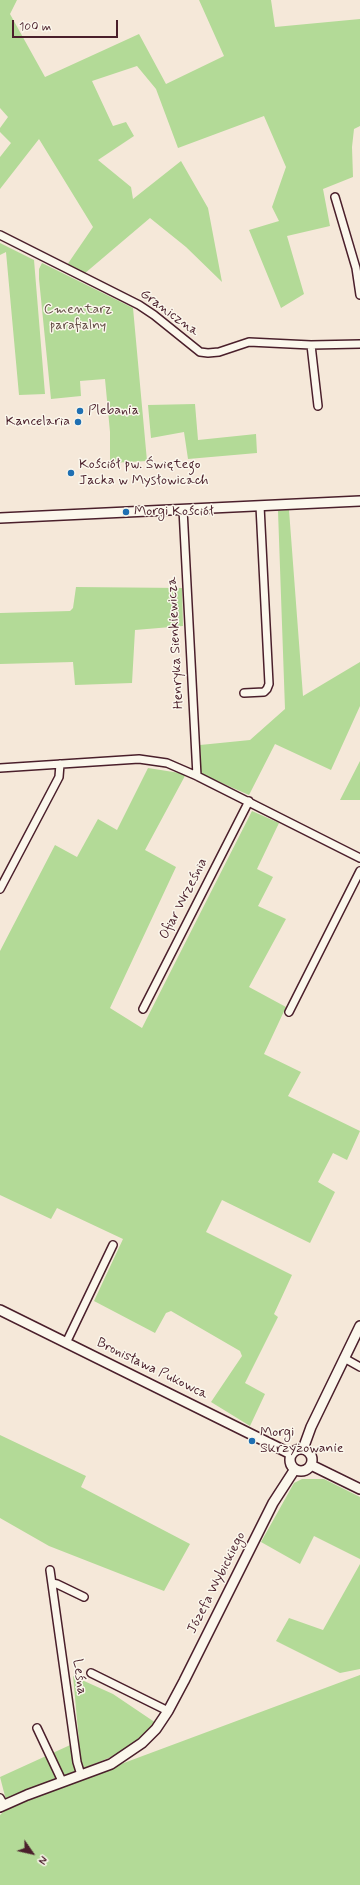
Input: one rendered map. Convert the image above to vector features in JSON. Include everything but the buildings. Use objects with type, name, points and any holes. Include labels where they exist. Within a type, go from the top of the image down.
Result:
[{"type":"street","points":[[335,197],[356,268],[360,295]]},
{"type":"street","name":"Graniczna","points":[[0,235],[139,305],[154,315],[200,352],[219,352],[249,342],[311,345],[360,344]]},
{"type":"street","points":[[311,345],[318,406]]},
{"type":"street","points":[[0,518],[360,501]]},
{"type":"street","points":[[244,693],[264,692],[268,689],[269,684],[260,506]]},
{"type":"street","name":"Henryka Sienkiewicza","points":[[184,510],[197,776]]},
{"type":"street","points":[[0,768],[139,759],[167,763],[359,854]]},
{"type":"street","points":[[0,889],[59,777],[60,764]]},
{"type":"street","name":"Ofiar Września","points":[[143,1008],[249,801]]},
{"type":"street","points":[[289,1012],[360,871]]},
{"type":"street","points":[[66,1343],[113,1245]]},
{"type":"street","name":"Bronisława Pukowca","points":[[0,1310],[291,1454]]},
{"type":"street","points":[[303,1449],[311,1427],[344,1358],[358,1337],[360,1326]]},
{"type":"street","points":[[344,1358],[360,1367]]},
{"type":"street","points":[[298,1449],[303,1449],[311,1455],[311,1465],[304,1470],[295,1469],[290,1463],[291,1454],[298,1449]]},
{"type":"street","points":[[311,1465],[360,1489]]},
{"type":"street","name":"Józefa Wybickiego","points":[[80,1775],[111,1764],[142,1743],[156,1729],[168,1711],[273,1503],[295,1469]]},
{"type":"street","name":"Leśna","points":[[50,1570],[80,1775]]},
{"type":"street","points":[[52,1583],[84,1597]]},
{"type":"street","points":[[91,1673],[168,1711]]},
{"type":"street","points":[[37,1728],[62,1782]]},
{"type":"street","points":[[1,1803],[80,1775]]},
{"type":"green space","points":[[0,0],[17,0],[10,14],[45,77],[139,34],[166,84],[224,56],[199,0],[271,0],[275,27],[360,19],[360,126],[354,129],[352,147],[353,177],[323,189],[330,226],[287,236],[304,294],[281,308],[249,230],[279,221],[272,207],[286,167],[264,116],[178,148],[156,89],[137,66],[92,81],[113,126],[126,122],[134,136],[98,160],[131,187],[133,199],[181,161],[208,208],[222,282],[186,247],[150,218],[84,274],[67,265],[93,227],[39,139],[0,189],[0,157],[11,143],[0,132],[0,128],[8,117],[0,108]]},
{"type":"green space","points":[[0,243],[34,260],[45,394],[19,395],[6,252],[0,255]]},
{"type":"green space","name":"Cmentarz parafialny","points":[[42,263],[133,308],[147,461],[110,463],[110,432],[105,379],[80,381],[81,396],[51,399],[39,279],[39,269]]},
{"type":"green space","points":[[195,404],[198,440],[256,434],[257,453],[188,459],[184,432],[151,438],[148,405]]},
{"type":"green space","points":[[289,510],[303,696],[360,662],[360,706],[331,770],[275,744],[249,795],[201,774],[200,745],[250,740],[285,709],[278,511]]},
{"type":"green space","points":[[76,587],[182,588],[183,626],[135,630],[132,683],[75,685],[73,662],[0,664],[0,613],[70,611],[73,608]]},
{"type":"green space","points":[[360,761],[360,800],[340,800]]},
{"type":"green space","points":[[148,768],[186,774],[145,850],[176,867],[110,1008],[142,1028],[252,811],[279,823],[257,869],[273,877],[258,906],[286,919],[249,987],[286,1007],[264,1054],[301,1072],[288,1096],[360,1131],[347,1160],[333,1153],[318,1182],[335,1192],[310,1243],[222,1200],[206,1232],[292,1275],[274,1314],[278,1317],[245,1383],[265,1394],[250,1426],[211,1402],[242,1356],[240,1351],[171,1311],[166,1313],[155,1333],[94,1301],[123,1239],[57,1208],[51,1219],[0,1195],[0,951],[55,845],[77,857],[98,819],[117,830]]},
{"type":"green space","points":[[0,1435],[86,1476],[81,1487],[190,1544],[164,1591],[49,1546],[0,1518]]},
{"type":"green space","points":[[302,1479],[324,1479],[360,1497],[360,1559],[314,1536],[300,1564],[261,1542],[294,1483]]},
{"type":"green space","points":[[360,1564],[360,1669],[340,1673],[276,1641],[289,1618],[323,1630]]},
{"type":"green space","points":[[360,1675],[360,1885],[0,1885],[0,1815],[11,1805]]},
{"type":"green space","points":[[73,1676],[113,1694],[156,1723],[139,1741],[116,1755],[6,1800],[0,1777],[79,1741]]},
{"type":"place","name":"Plebania","points":[[80,411]]},
{"type":"place","name":"Kancelaria","points":[[78,422]]},
{"type":"place","name":"Kościół pw. Świętego Jacka w Mysłowicach","points":[[71,473]]},
{"type":"place","name":"Morgi Kościół","points":[[126,512]]},
{"type":"place","name":"Morgi Skrzyżowanie","points":[[252,1441]]}]
